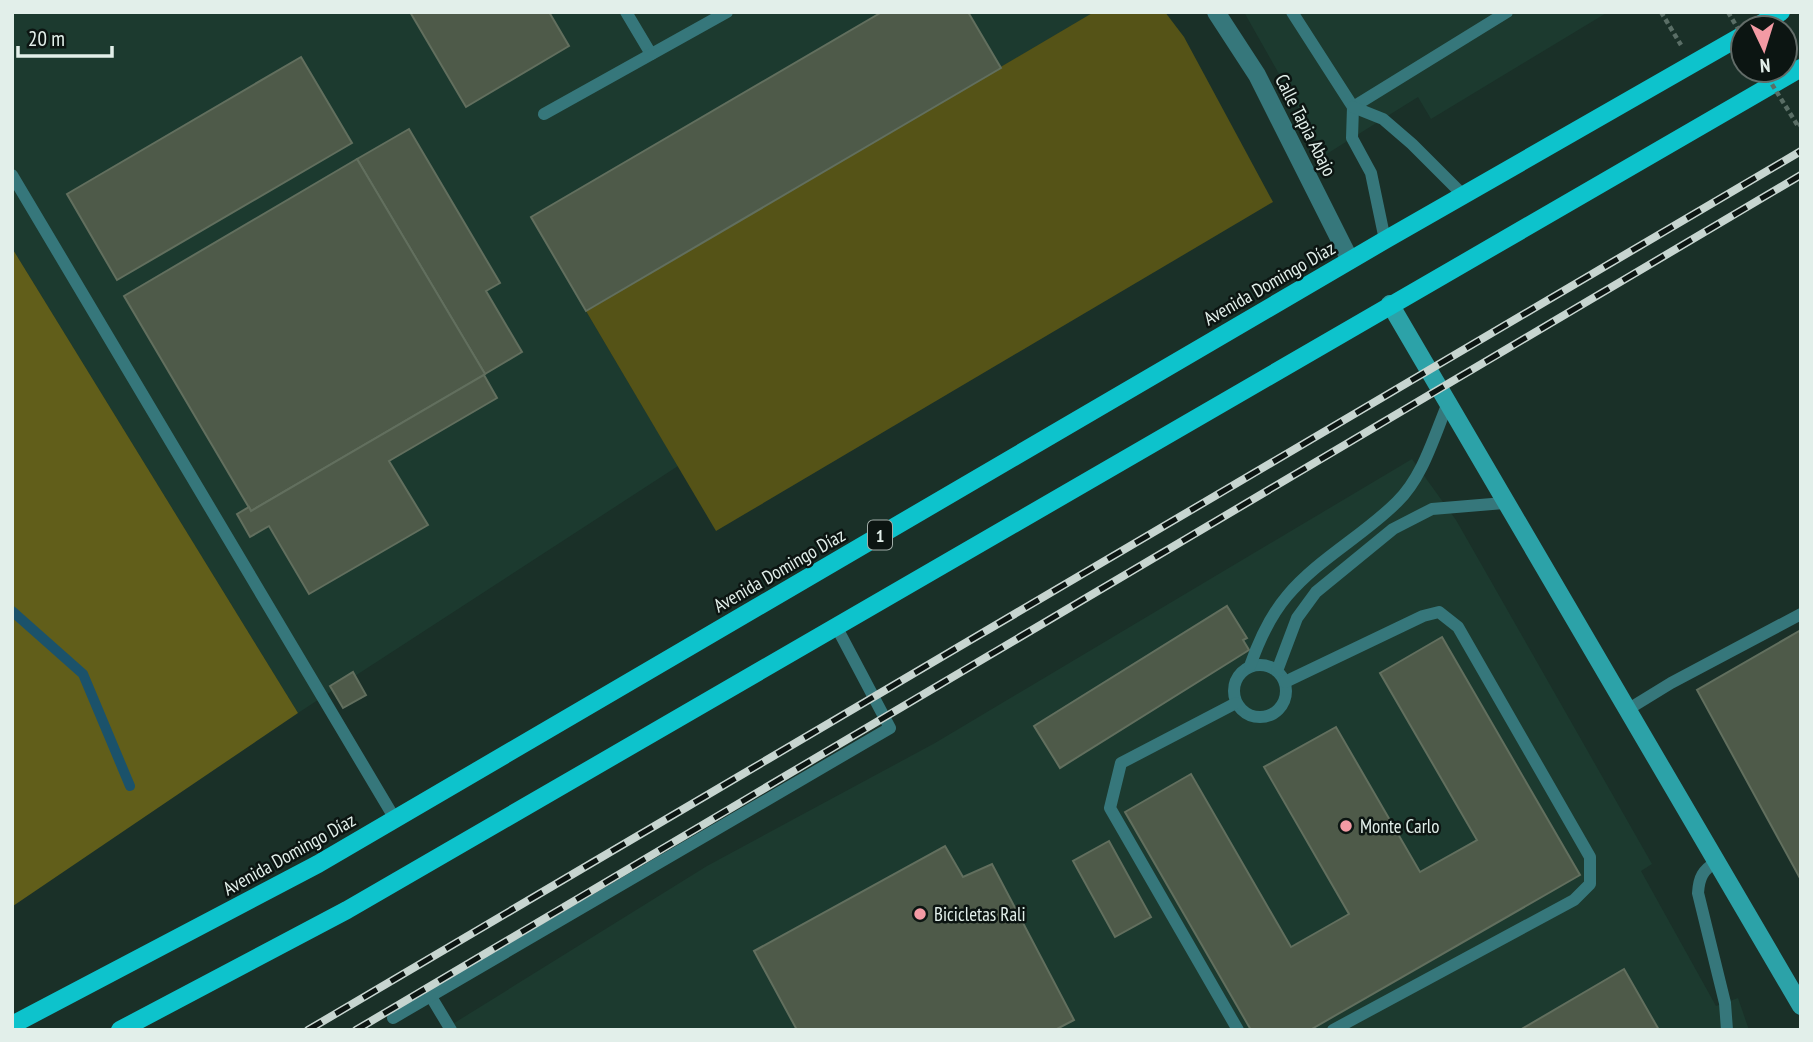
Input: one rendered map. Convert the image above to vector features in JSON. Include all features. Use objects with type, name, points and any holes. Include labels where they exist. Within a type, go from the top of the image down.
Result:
[{"type":"main road","name":"Avenida Domingo Díaz","points":[[12,1025],[318,864],[1350,260],[1729,44]]},
{"type":"main road","points":[[120,1030],[347,910],[1801,68]]},
{"type":"street","name":"Calle Tapia Abajo","points":[[1216,12],[1257,75],[1350,260]]},
{"type":"street","points":[[1390,304],[1801,1006]]},
{"type":"lane","points":[[626,12],[651,54]]},
{"type":"lane","points":[[544,114],[727,12]]},
{"type":"lane","points":[[1292,12],[1353,107],[1352,138],[1371,173],[1385,240]]},
{"type":"lane","points":[[1353,107],[1507,12]]},
{"type":"lane","points":[[1353,107],[1383,119],[1463,195]]},
{"type":"lane","points":[[12,175],[395,819]]},
{"type":"lane","points":[[1250,666],[1264,665],[1277,671],[1285,682],[1284,699],[1281,707],[1274,713],[1258,717],[1242,710],[1234,695],[1237,678],[1250,666],[1287,596],[1314,569],[1399,501],[1423,464],[1448,403]]},
{"type":"lane","points":[[1277,671],[1297,618],[1316,592],[1393,529],[1432,509],[1504,502]]},
{"type":"lane","points":[[1285,682],[1423,616],[1438,612],[1458,628],[1590,857],[1590,884],[1574,900],[1333,1030]]},
{"type":"lane","points":[[1627,710],[1671,683],[1801,614]]},
{"type":"lane","points":[[393,1018],[890,728],[836,626]]},
{"type":"lane","points":[[1236,703],[1121,763],[1110,808],[1238,1030]]},
{"type":"lane","points":[[1716,862],[1705,869],[1699,878],[1698,893],[1725,1003],[1727,1030]]},
{"type":"lane","points":[[430,995],[451,1030]]},
{"type":"path","points":[[1661,12],[1693,64]]},
{"type":"path","points":[[1772,84],[1798,126],[1801,124]]},
{"type":"shaded area","points":[[12,12],[1095,12],[586,311],[678,466],[298,713],[12,248]]},
{"type":"shaded area","points":[[1094,12],[1165,12],[1184,37],[1273,202],[716,531],[586,311]]},
{"type":"shaded area","points":[[1244,12],[1608,12],[1431,119],[1418,97],[1325,155]]},
{"type":"shaded area","points":[[12,248],[298,713],[13,906],[12,905]]},
{"type":"shaded area","points":[[1412,459],[1456,520],[1652,864],[1641,871],[1716,1006],[1738,998],[1749,1030],[443,1030],[707,866],[935,743]]},
{"type":"building","points":[[410,12],[549,12],[569,46],[466,107]]},
{"type":"building","points":[[882,12],[968,12],[1001,68],[586,311],[531,217]]},
{"type":"building","points":[[301,57],[352,143],[117,280],[67,194]]},
{"type":"building","points":[[409,129],[500,283],[486,291],[522,352],[485,374],[357,159]]},
{"type":"building","points":[[357,159],[485,374],[251,511],[124,296]]},
{"type":"building","points":[[484,375],[497,398],[389,461],[428,525],[309,594],[269,526],[250,537],[237,514],[249,507],[251,511]]},
{"type":"building","points":[[1227,606],[1247,638],[1243,640],[1249,650],[1060,768],[1034,726]]},
{"type":"building","points":[[1801,630],[1801,880],[1697,690]]},
{"type":"building","name":"Monte Carlo","points":[[1442,637],[1580,875],[1310,1030],[1251,1030],[1125,812],[1191,774],[1291,947],[1349,914],[1264,767],[1336,727],[1420,872],[1477,840],[1380,673]]},
{"type":"building","points":[[353,672],[366,695],[343,708],[330,686]]},
{"type":"building","points":[[1109,841],[1151,917],[1115,937],[1073,861]]},
{"type":"building","name":"Bicicletas Rali","points":[[945,846],[963,877],[992,864],[1074,1020],[1055,1030],[797,1030],[754,951]]},
{"type":"building","points":[[1624,969],[1659,1030],[1520,1030]]},
{"type":"waterway","points":[[12,611],[83,674],[130,786]]},
{"type":"railway","points":[[308,1030],[1801,151]]},
{"type":"railway","points":[[356,1030],[1801,175]]},
{"type":"place","name":"Monte Carlo","points":[[1346,826]]},
{"type":"place","name":"Bicicletas Rali","points":[[920,914]]}]
